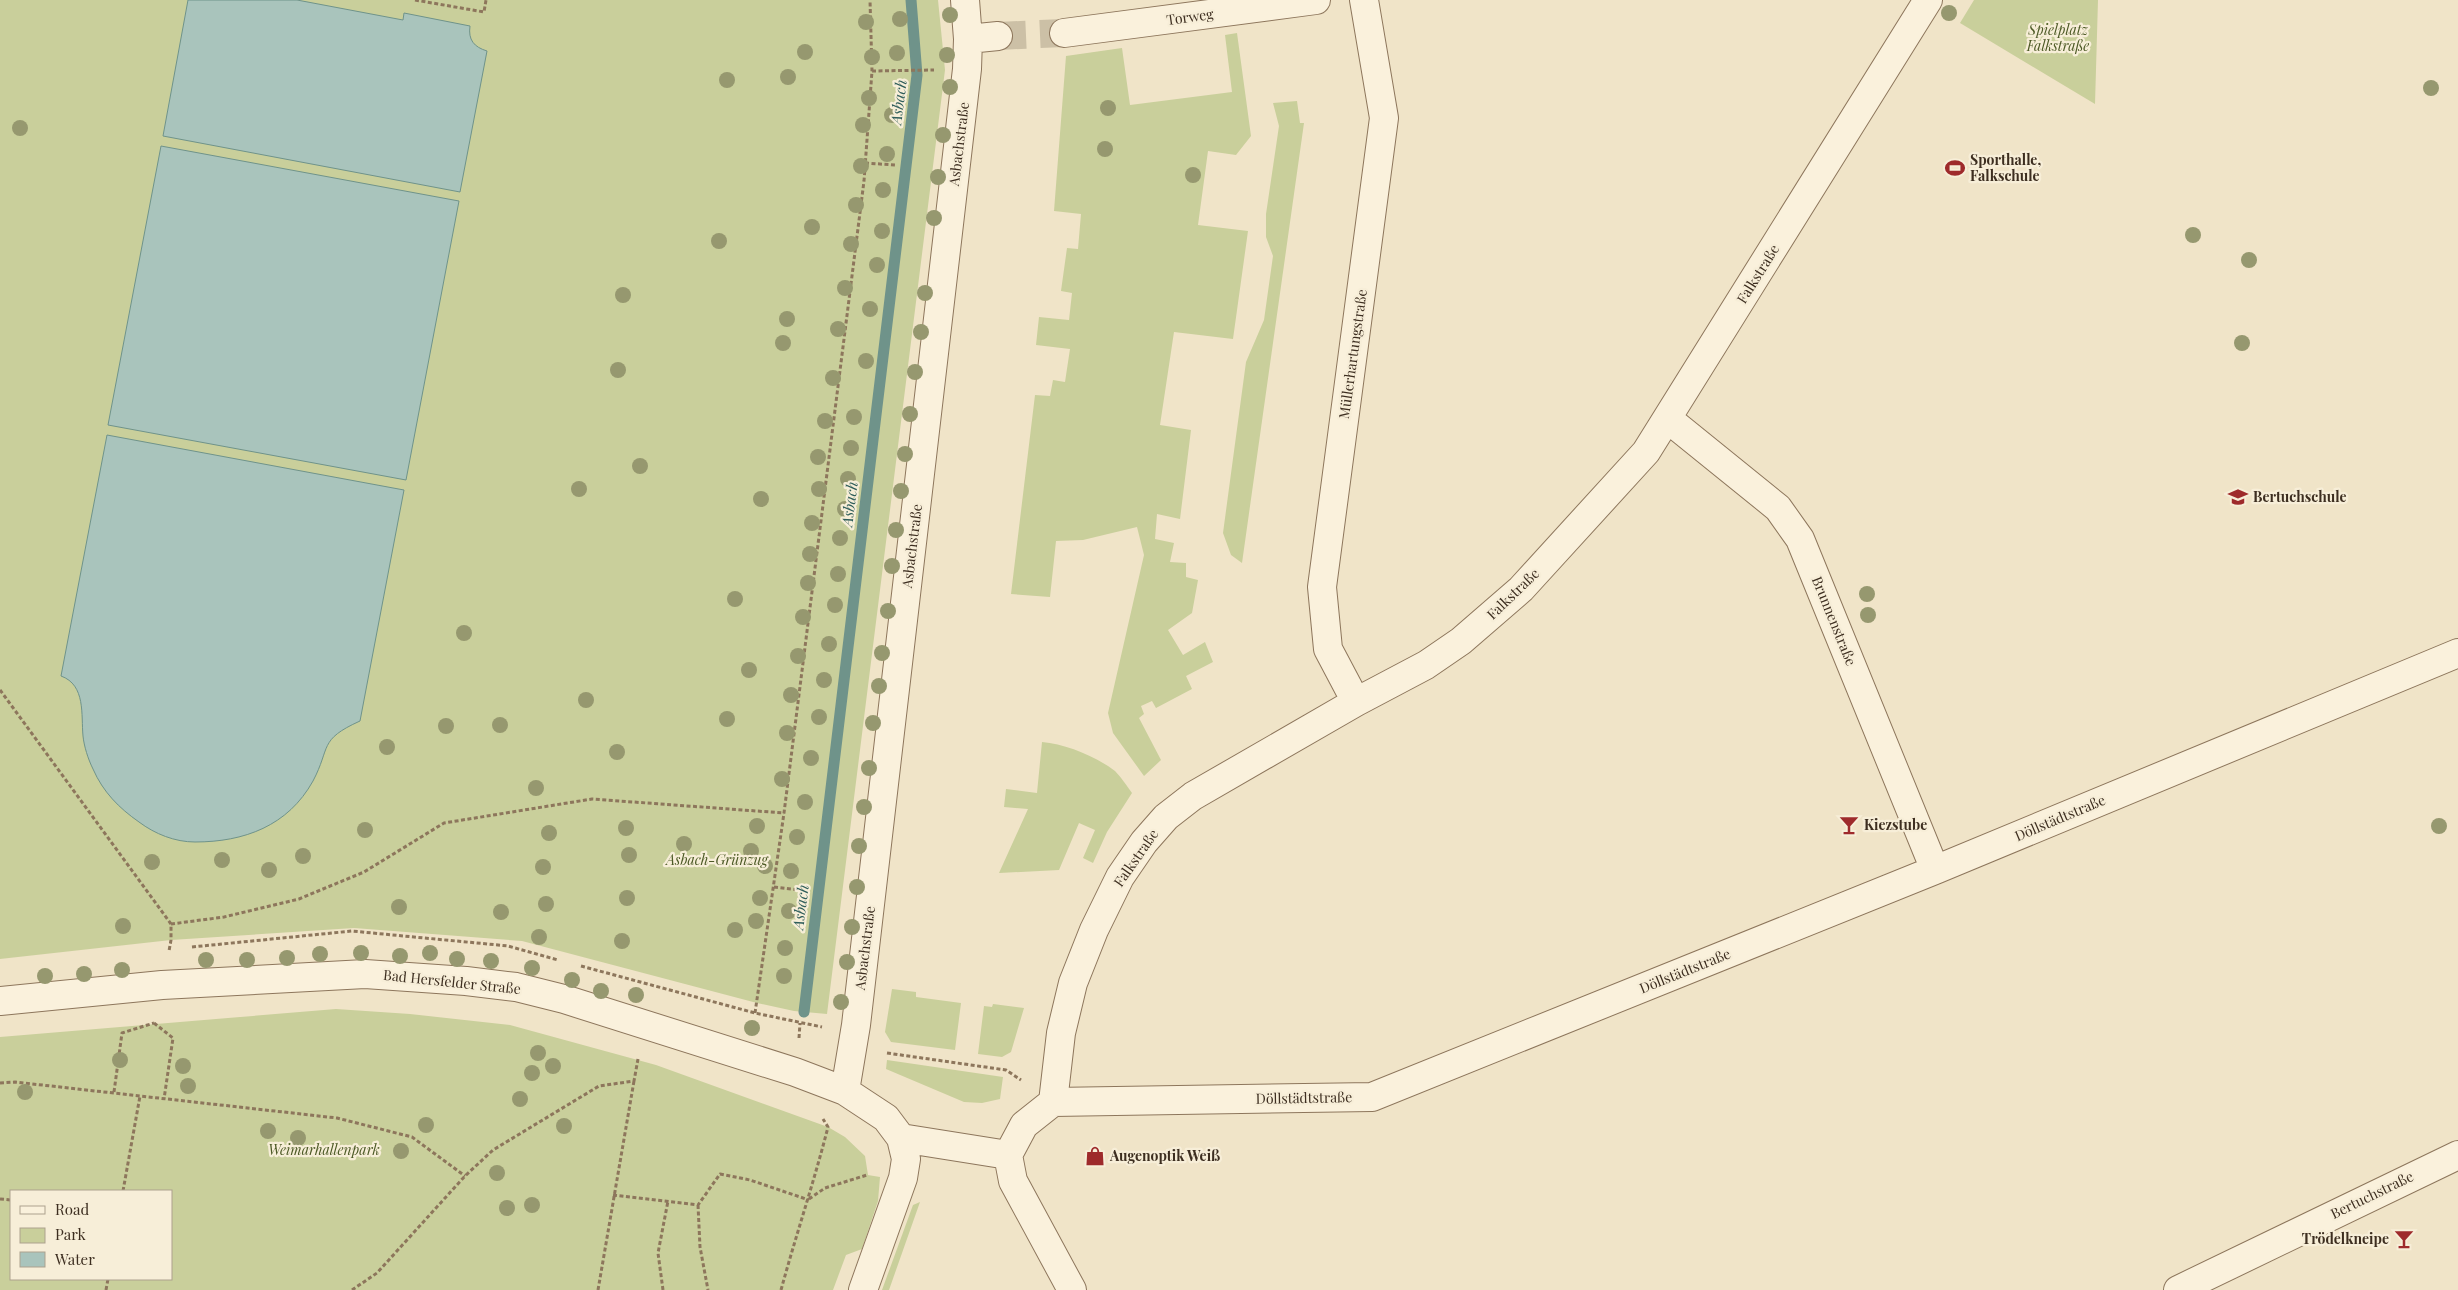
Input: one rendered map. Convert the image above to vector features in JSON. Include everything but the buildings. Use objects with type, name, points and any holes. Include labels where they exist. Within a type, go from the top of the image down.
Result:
[{"type":"street","name":"Asbachstraße","points":[[845,1091],[854,1034],[967,69],[968,39],[965,0]]},
{"type":"street","name":"Torweg","points":[[1064,33],[1316,0]]},
{"type":"street","name":"Müllerhartungstraße","points":[[1356,702],[1328,649],[1322,587],[1384,118],[1364,0]]},
{"type":"street","name":"Falkstraße","points":[[1053,1102],[1061,1033],[1073,983],[1094,930],[1112,895],[1144,842],[1166,817],[1193,796],[1356,702],[1426,665],[1462,641],[1521,589],[1646,452],[1928,0]]},
{"type":"street","points":[[968,39],[998,36]]},
{"type":"street","name":"Brunnenstraße","points":[[1668,419],[1778,508],[1793,527],[1800,539],[1935,870]]},
{"type":"street","name":"Döllstädtstraße","points":[[1053,1102],[1372,1097],[1935,870],[2458,653]]},
{"type":"street","name":"Bad Hersfelder Straße","points":[[0,1001],[162,985],[365,974],[466,981],[516,987],[564,999],[795,1072],[845,1091],[886,1118],[901,1138]]},
{"type":"street","points":[[1053,1102],[1024,1125],[1008,1156],[1013,1181],[1072,1290]]},
{"type":"street","points":[[863,1290],[903,1178],[906,1159],[901,1138],[1008,1156]]},
{"type":"street","name":"Bertuchstraße","points":[[2178,1290],[2458,1155]]},
{"type":"path","points":[[415,0],[484,12],[486,0]]},
{"type":"path","points":[[870,0],[872,71],[865,163],[784,813],[755,1013],[854,1034],[872,1041],[886,1052],[1006,1070],[1053,1102]]},
{"type":"path","points":[[872,71],[906,72],[935,70]]},
{"type":"path","points":[[865,163],[895,165]]},
{"type":"path","points":[[0,690],[170,924],[171,940],[162,985]]},
{"type":"path","points":[[170,924],[224,917],[299,899],[364,872],[444,823],[592,799],[784,813]]},
{"type":"path","points":[[774,887],[807,891]]},
{"type":"path","points":[[114,1092],[122,1032],[154,1023],[173,1038],[164,1099]]},
{"type":"path","points":[[598,1290],[634,1081],[648,1026]]},
{"type":"path","points":[[352,1290],[377,1273],[465,1176],[493,1150],[598,1086],[634,1081]]},
{"type":"path","points":[[0,1083],[15,1082],[114,1092],[337,1118],[412,1137],[465,1176]]},
{"type":"path","points":[[123,1190],[140,1096]]},
{"type":"path","points":[[781,1290],[801,1217],[809,1200],[828,1127]]},
{"type":"path","points":[[809,1200],[825,1188],[868,1175],[901,1138]]},
{"type":"path","points":[[708,1290],[700,1247],[698,1205],[720,1174],[750,1180],[809,1200]]},
{"type":"path","points":[[613,1195],[698,1205]]},
{"type":"path","points":[[664,1290],[658,1253],[668,1201]]},
{"type":"green space","name":"Asbach-Grünzug","points":[[0,0],[938,0],[945,70],[827,1014],[794,1011],[757,1003],[522,941],[354,928],[171,940],[0,959]]},
{"type":"green space","name":"Spielplatz Falkstraße","points":[[1974,0],[2098,0],[2095,104],[1960,23]]},
{"type":"green space","points":[[1237,33],[1251,136],[1236,155],[1208,151],[1198,225],[1248,231],[1233,339],[1174,332],[1160,425],[1191,430],[1180,519],[1157,514],[1155,539],[1174,543],[1170,562],[1186,563],[1186,577],[1198,580],[1192,613],[1168,630],[1183,655],[1205,642],[1213,662],[1186,676],[1192,689],[1156,708],[1152,701],[1141,706],[1144,714],[1139,718],[1161,760],[1144,776],[1113,733],[1108,713],[1144,555],[1137,527],[1083,540],[1056,541],[1050,597],[1011,594],[1035,395],[1050,396],[1053,380],[1065,382],[1070,349],[1036,345],[1039,317],[1069,320],[1072,293],[1061,291],[1067,248],[1078,249],[1081,214],[1054,211],[1066,56],[1122,48],[1130,105],[1232,92],[1225,35]]},
{"type":"green space","points":[[1297,101],[1300,123],[1304,123],[1242,563],[1231,555],[1223,533],[1246,362],[1264,320],[1273,256],[1266,237],[1266,214],[1279,126],[1273,103]]},
{"type":"green space","points":[[1042,742],[1070,748],[1099,760],[1115,771],[1132,793],[1107,832],[1093,863],[1083,858],[1095,830],[1079,823],[1059,870],[999,873],[1028,809],[1004,807],[1006,789],[1037,793]]},
{"type":"green space","points":[[892,989],[916,992],[916,997],[961,1003],[955,1050],[891,1042],[885,1032]]},
{"type":"green space","points":[[993,1004],[1024,1008],[1011,1052],[1002,1057],[978,1054],[984,1006],[992,1007]]},
{"type":"green space","name":"Weimarhallenpark","points":[[336,1009],[410,1014],[510,1025],[656,1065],[828,1127],[845,1137],[865,1156],[868,1175],[880,1177],[878,1201],[862,1249],[846,1255],[833,1290],[0,1290],[0,1037]]},
{"type":"green space","points":[[887,1060],[1003,1077],[1000,1099],[982,1103],[964,1102],[886,1069]]},
{"type":"green space","points":[[920,1202],[889,1290],[882,1290],[913,1205]]},
{"type":"water","points":[[188,0],[297,0],[403,20],[404,13],[470,26],[471,39],[475,45],[487,51],[460,192],[163,136]]},
{"type":"water","points":[[161,146],[459,201],[406,480],[108,425]]},
{"type":"water","points":[[107,435],[404,490],[360,721],[331,739],[313,781],[303,797],[291,810],[278,820],[247,835],[231,839],[195,842],[180,841],[158,834],[132,817],[112,799],[97,777],[88,757],[84,740],[81,702],[78,693],[75,686],[69,680],[61,676]]},
{"type":"waterway","name":"Asbach","points":[[804,1012],[917,75],[911,0]]},
{"type":"tunnel","points":[[998,36],[1064,33]]},
{"type":"place","name":"Sporthalle, Falkschule","points":[[1955,168]]},
{"type":"place","name":"Bertuchschule","points":[[2238,497]]},
{"type":"place","name":"Kiezstube","points":[[1849,825]]},
{"type":"place","name":"Augenoptik Weiß","points":[[1095,1156]]},
{"type":"place","name":"Trödelkneipe","points":[[2404,1239]]}]
